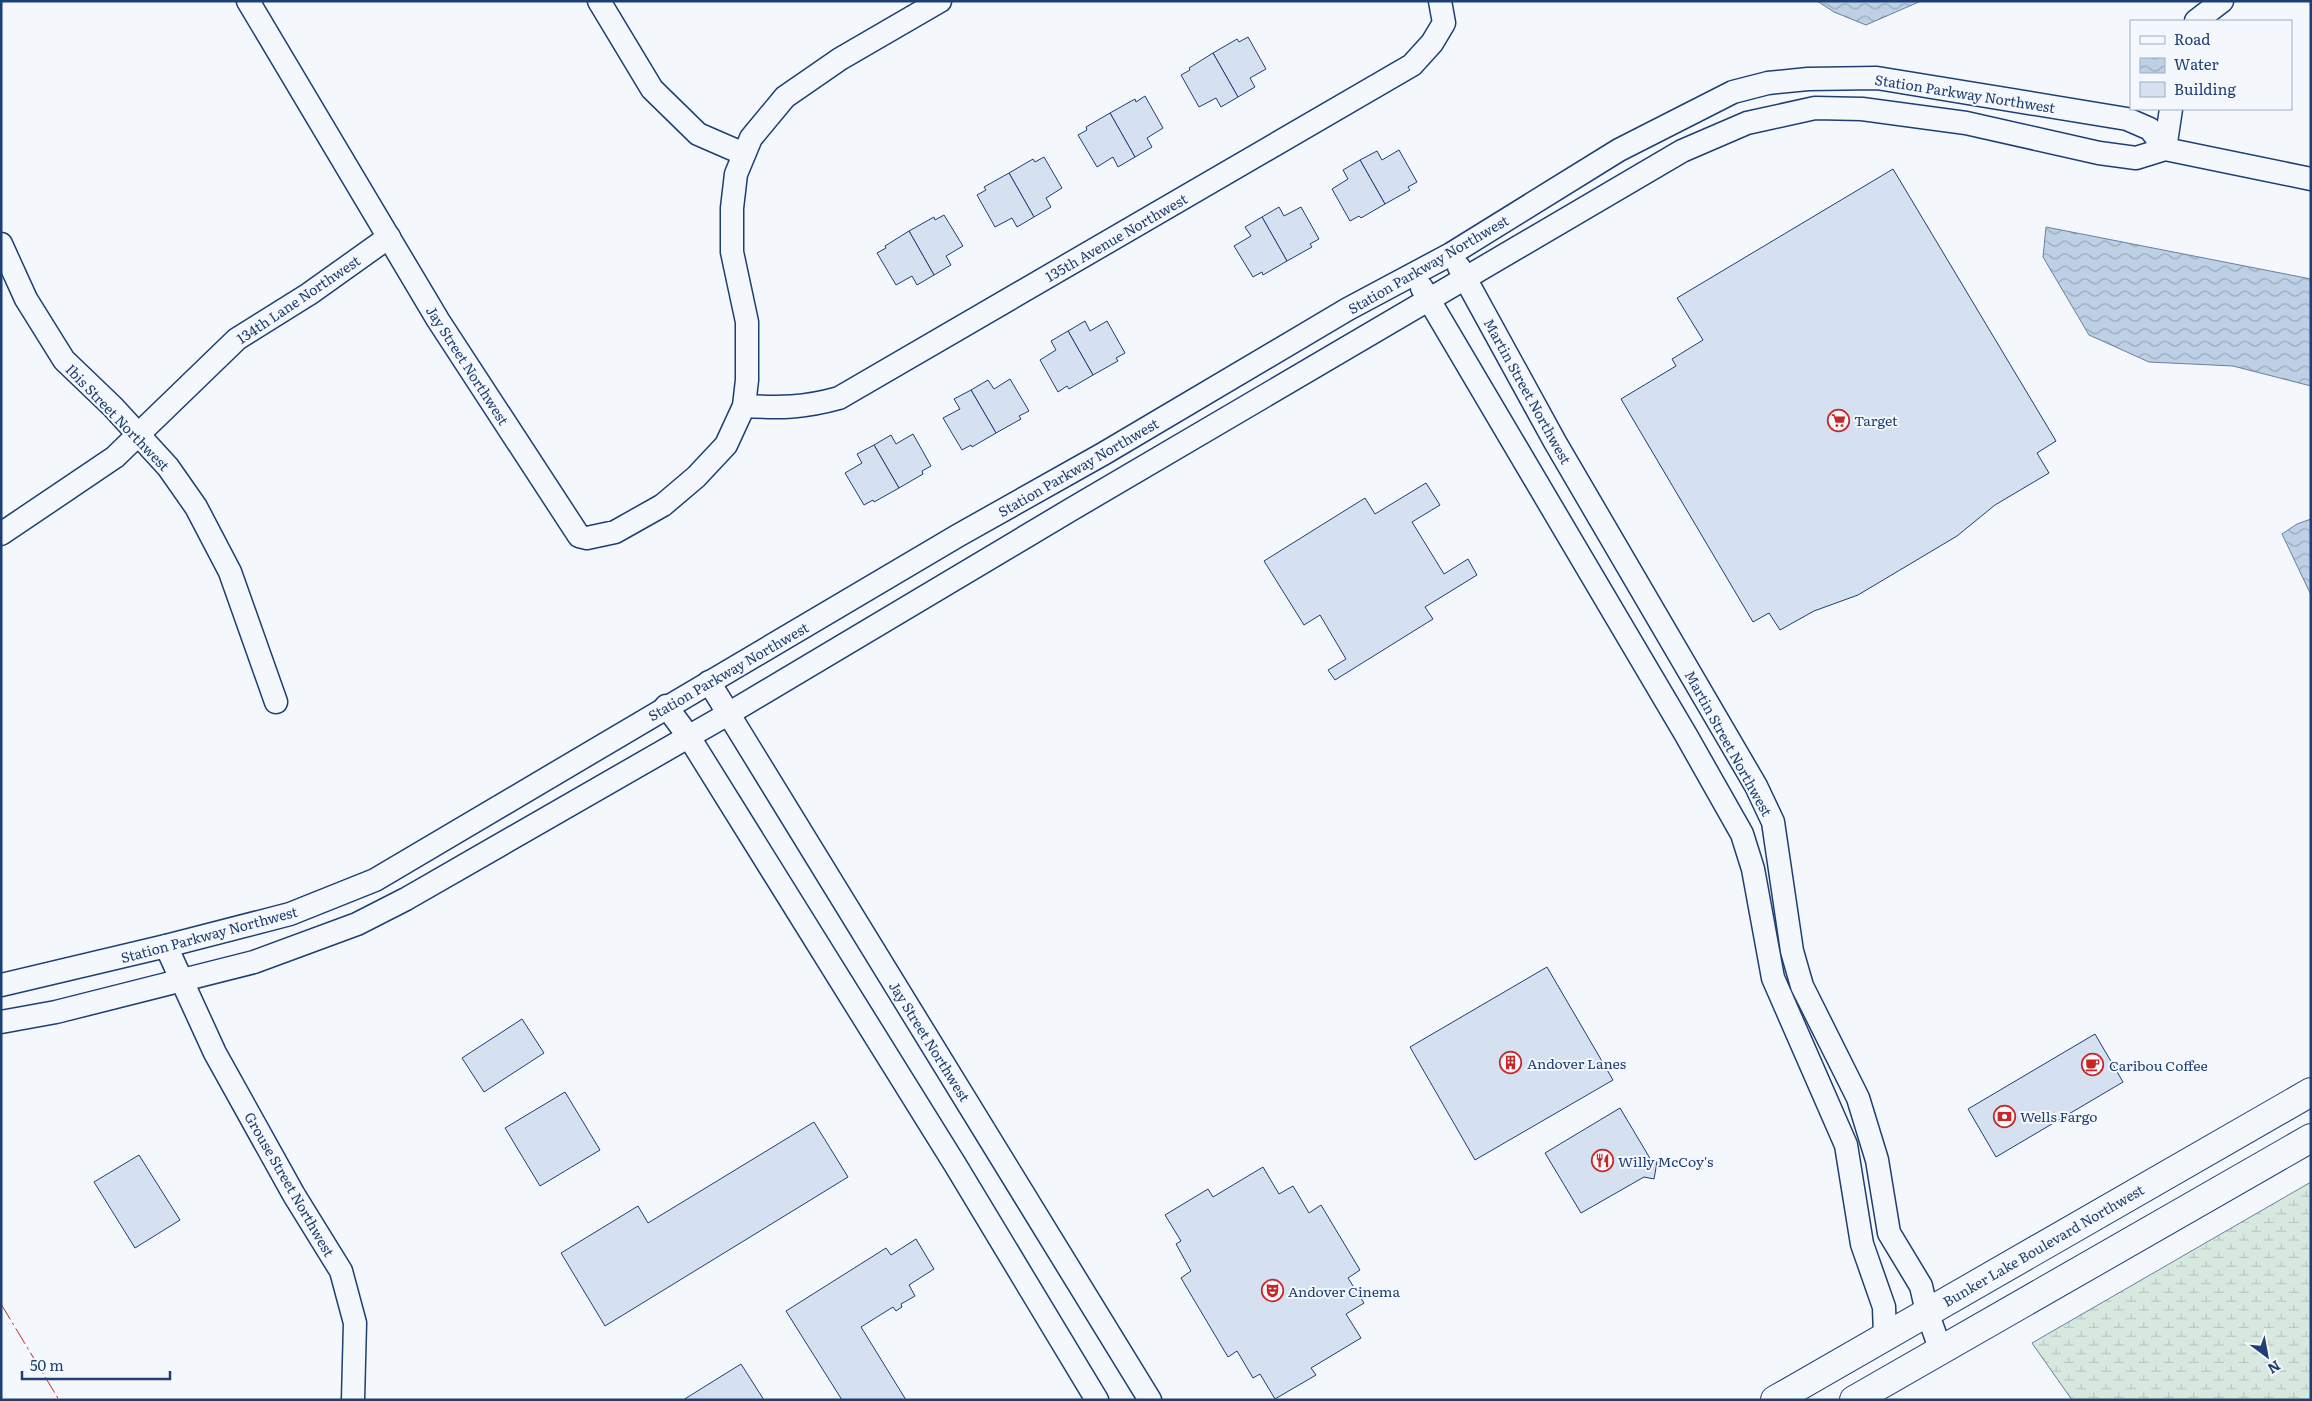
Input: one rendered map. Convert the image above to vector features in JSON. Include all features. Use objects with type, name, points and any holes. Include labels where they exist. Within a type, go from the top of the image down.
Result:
[{"type":"main road","name":"Bunker Lake Boulevard Northwest","points":[[1775,1400],[2311,1092]]},
{"type":"main road","points":[[1854,1400],[2311,1138]]},
{"type":"street","name":"Jay Street Northwest","points":[[248,1],[438,320],[579,536],[587,538],[615,532],[663,505],[696,477],[726,445],[744,406]]},
{"type":"street","points":[[599,1],[652,89],[698,134],[744,154]]},
{"type":"street","points":[[744,406],[747,380],[747,322],[732,252],[732,208],[736,174],[751,138],[785,97],[840,59],[940,1]]},
{"type":"street","name":"135th Avenue Northwest","points":[[744,406],[787,408],[810,406],[840,398],[1412,65],[1432,43],[1444,23],[1440,1]]},
{"type":"street","points":[[2197,20],[2222,1]]},
{"type":"street","name":"Station Parkway Northwest","points":[[1,985],[290,914],[374,880],[666,706],[959,535],[1103,454],[1348,310],[1452,254],[1619,150],[1734,92],[1768,83],[1808,78],[1877,78],[2128,120],[2150,129],[2165,149]]},
{"type":"street","points":[[1,1022],[56,1012],[254,962],[357,924],[406,899],[689,737],[1682,151],[1747,123],[1815,108],[1862,109],[1966,123],[2099,153],[2136,158],[2165,149],[2311,179]]},
{"type":"street","points":[[2165,149],[2171,110]]},
{"type":"street","points":[[1619,150],[1637,178]]},
{"type":"street","name":"134th Lane Northwest","points":[[1,534],[115,457],[237,339],[308,294],[389,237]]},
{"type":"street","name":"Ibis Street Northwest","points":[[1,244],[26,300],[64,360],[168,467],[196,507],[230,572],[276,702]]},
{"type":"street","name":"Martin Street Northwest","points":[[1452,254],[1555,442],[1756,786],[1773,822],[1792,951],[1802,986],[1858,1098],[1870,1132],[1877,1160],[1889,1233],[1921,1286],[1927,1312],[1940,1351]]},
{"type":"street","points":[[1414,274],[1686,735],[1742,834],[1753,869],[1773,978],[1846,1145],[1862,1244],[1884,1307],[1885,1336]]},
{"type":"street","name":"Jay Street Northwest","points":[[709,682],[1150,1400]]},
{"type":"street","points":[[666,706],[689,737],[956,1166],[1097,1400]]},
{"type":"street","name":"Grouse Street Northwest","points":[[166,946],[215,1053],[294,1195],[341,1271],[355,1323],[353,1400]]},
{"type":"green space","points":[[2311,1182],[2311,1400],[2072,1400],[2032,1343]]},
{"type":"water","points":[[1817,1],[1921,1],[1866,25],[1834,12]]},
{"type":"water","points":[[2046,227],[2311,279],[2311,386],[2233,366],[2149,362],[2089,335],[2043,257]]},
{"type":"water","points":[[2311,519],[2311,595],[2282,534],[2297,524]]},
{"type":"building","points":[[1248,37],[1266,69],[1250,78],[1255,87],[1238,97],[1213,53],[1237,39],[1239,42]]},
{"type":"building","points":[[1213,53],[1238,97],[1221,107],[1216,98],[1199,107],[1181,75]]},
{"type":"building","points":[[1145,96],[1163,128],[1147,138],[1152,147],[1135,157],[1110,113],[1135,99],[1136,102]]},
{"type":"building","points":[[1110,113],[1135,157],[1118,167],[1113,157],[1097,167],[1078,135],[1087,130],[1086,127]]},
{"type":"building","points":[[1399,150],[1417,182],[1408,187],[1410,190],[1385,204],[1360,160],[1377,151],[1382,160]]},
{"type":"building","points":[[1044,157],[1062,188],[1046,198],[1051,207],[1034,217],[1009,173],[1033,159],[1035,162]]},
{"type":"building","points":[[1360,160],[1385,204],[1361,218],[1359,216],[1350,221],[1332,189],[1348,179],[1343,170]]},
{"type":"building","name":"Target","points":[[1893,169],[2056,441],[2037,453],[2049,473],[1995,505],[1957,536],[1858,595],[1814,611],[1780,630],[1769,613],[1753,622],[1621,399],[1676,366],[1672,359],[1703,340],[1677,298]]},
{"type":"building","points":[[1009,173],[1034,217],[1017,227],[1012,218],[995,227],[977,195],[986,190],[984,187]]},
{"type":"building","points":[[1279,207],[1284,216],[1301,207],[1319,239],[1310,244],[1312,247],[1287,261],[1262,217]]},
{"type":"building","points":[[944,215],[963,246],[946,256],[951,265],[934,275],[909,231],[934,217],[935,220]]},
{"type":"building","points":[[1262,217],[1287,261],[1263,275],[1262,272],[1253,277],[1234,246],[1251,236],[1245,227]]},
{"type":"building","points":[[909,231],[934,275],[917,285],[912,276],[896,285],[877,253]]},
{"type":"building","points":[[1085,321],[1090,331],[1107,321],[1125,353],[1116,358],[1118,361],[1093,375],[1068,331]]},
{"type":"building","points":[[1068,331],[1093,375],[1069,389],[1067,386],[1058,392],[1040,360],[1056,350],[1051,341]]},
{"type":"building","points":[[1010,379],[1029,411],[1019,416],[1021,419],[996,433],[971,390],[988,380],[994,389]]},
{"type":"building","points":[[971,390],[996,433],[972,447],[971,445],[962,450],[943,418],[960,409],[954,399]]},
{"type":"building","points":[[913,434],[931,466],[922,471],[923,474],[899,488],[874,445],[891,435],[896,444]]},
{"type":"building","points":[[874,445],[899,488],[874,502],[873,500],[864,505],[845,473],[862,463],[857,454]]},
{"type":"building","points":[[1426,483],[1440,505],[1412,522],[1444,574],[1468,559],[1477,575],[1425,607],[1433,619],[1335,680],[1328,670],[1346,659],[1320,615],[1304,625],[1264,561],[1365,498],[1375,514]]},
{"type":"building","name":"Andover Lanes","points":[[1547,967],[1613,1080],[1475,1160],[1410,1047]]},
{"type":"building","points":[[522,1019],[544,1053],[484,1092],[462,1058]]},
{"type":"building","points":[[2095,1034],[2123,1082],[1996,1157],[1968,1109]]},
{"type":"building","points":[[565,1092],[600,1150],[540,1186],[505,1128]]},
{"type":"building","name":"Willy McCoy's","points":[[1620,1108],[1651,1160],[1657,1162],[1654,1179],[1644,1177],[1581,1213],[1545,1153]]},
{"type":"building","points":[[814,1122],[848,1177],[605,1326],[561,1253],[638,1206],[648,1223]]},
{"type":"building","points":[[139,1155],[180,1220],[135,1248],[94,1182]]},
{"type":"building","name":"Andover Cinema","points":[[1263,1167],[1279,1194],[1293,1186],[1309,1213],[1321,1205],[1360,1270],[1348,1278],[1364,1303],[1346,1314],[1361,1338],[1311,1368],[1316,1375],[1275,1399],[1260,1374],[1253,1378],[1237,1351],[1228,1357],[1181,1278],[1191,1271],[1176,1244],[1181,1241],[1165,1215],[1208,1189],[1213,1197]]},
{"type":"building","points":[[916,1239],[934,1269],[909,1285],[915,1296],[901,1304],[902,1307],[896,1311],[893,1307],[861,1327],[906,1400],[842,1400],[786,1311],[886,1248],[891,1255]]},
{"type":"building","points":[[741,1364],[764,1400],[683,1400]]},
{"type":"power","points":[[1,1304],[59,1400]]},
{"type":"place","name":"Target","points":[[1838,420]]},
{"type":"place","name":"Andover Lanes","points":[[1511,1063]]},
{"type":"place","name":"Caribou Coffee","points":[[2093,1065]]},
{"type":"place","name":"Wells Fargo","points":[[2004,1116]]},
{"type":"place","name":"Willy McCoy's","points":[[1602,1161]]},
{"type":"place","name":"Andover Cinema","points":[[1272,1291]]}]
